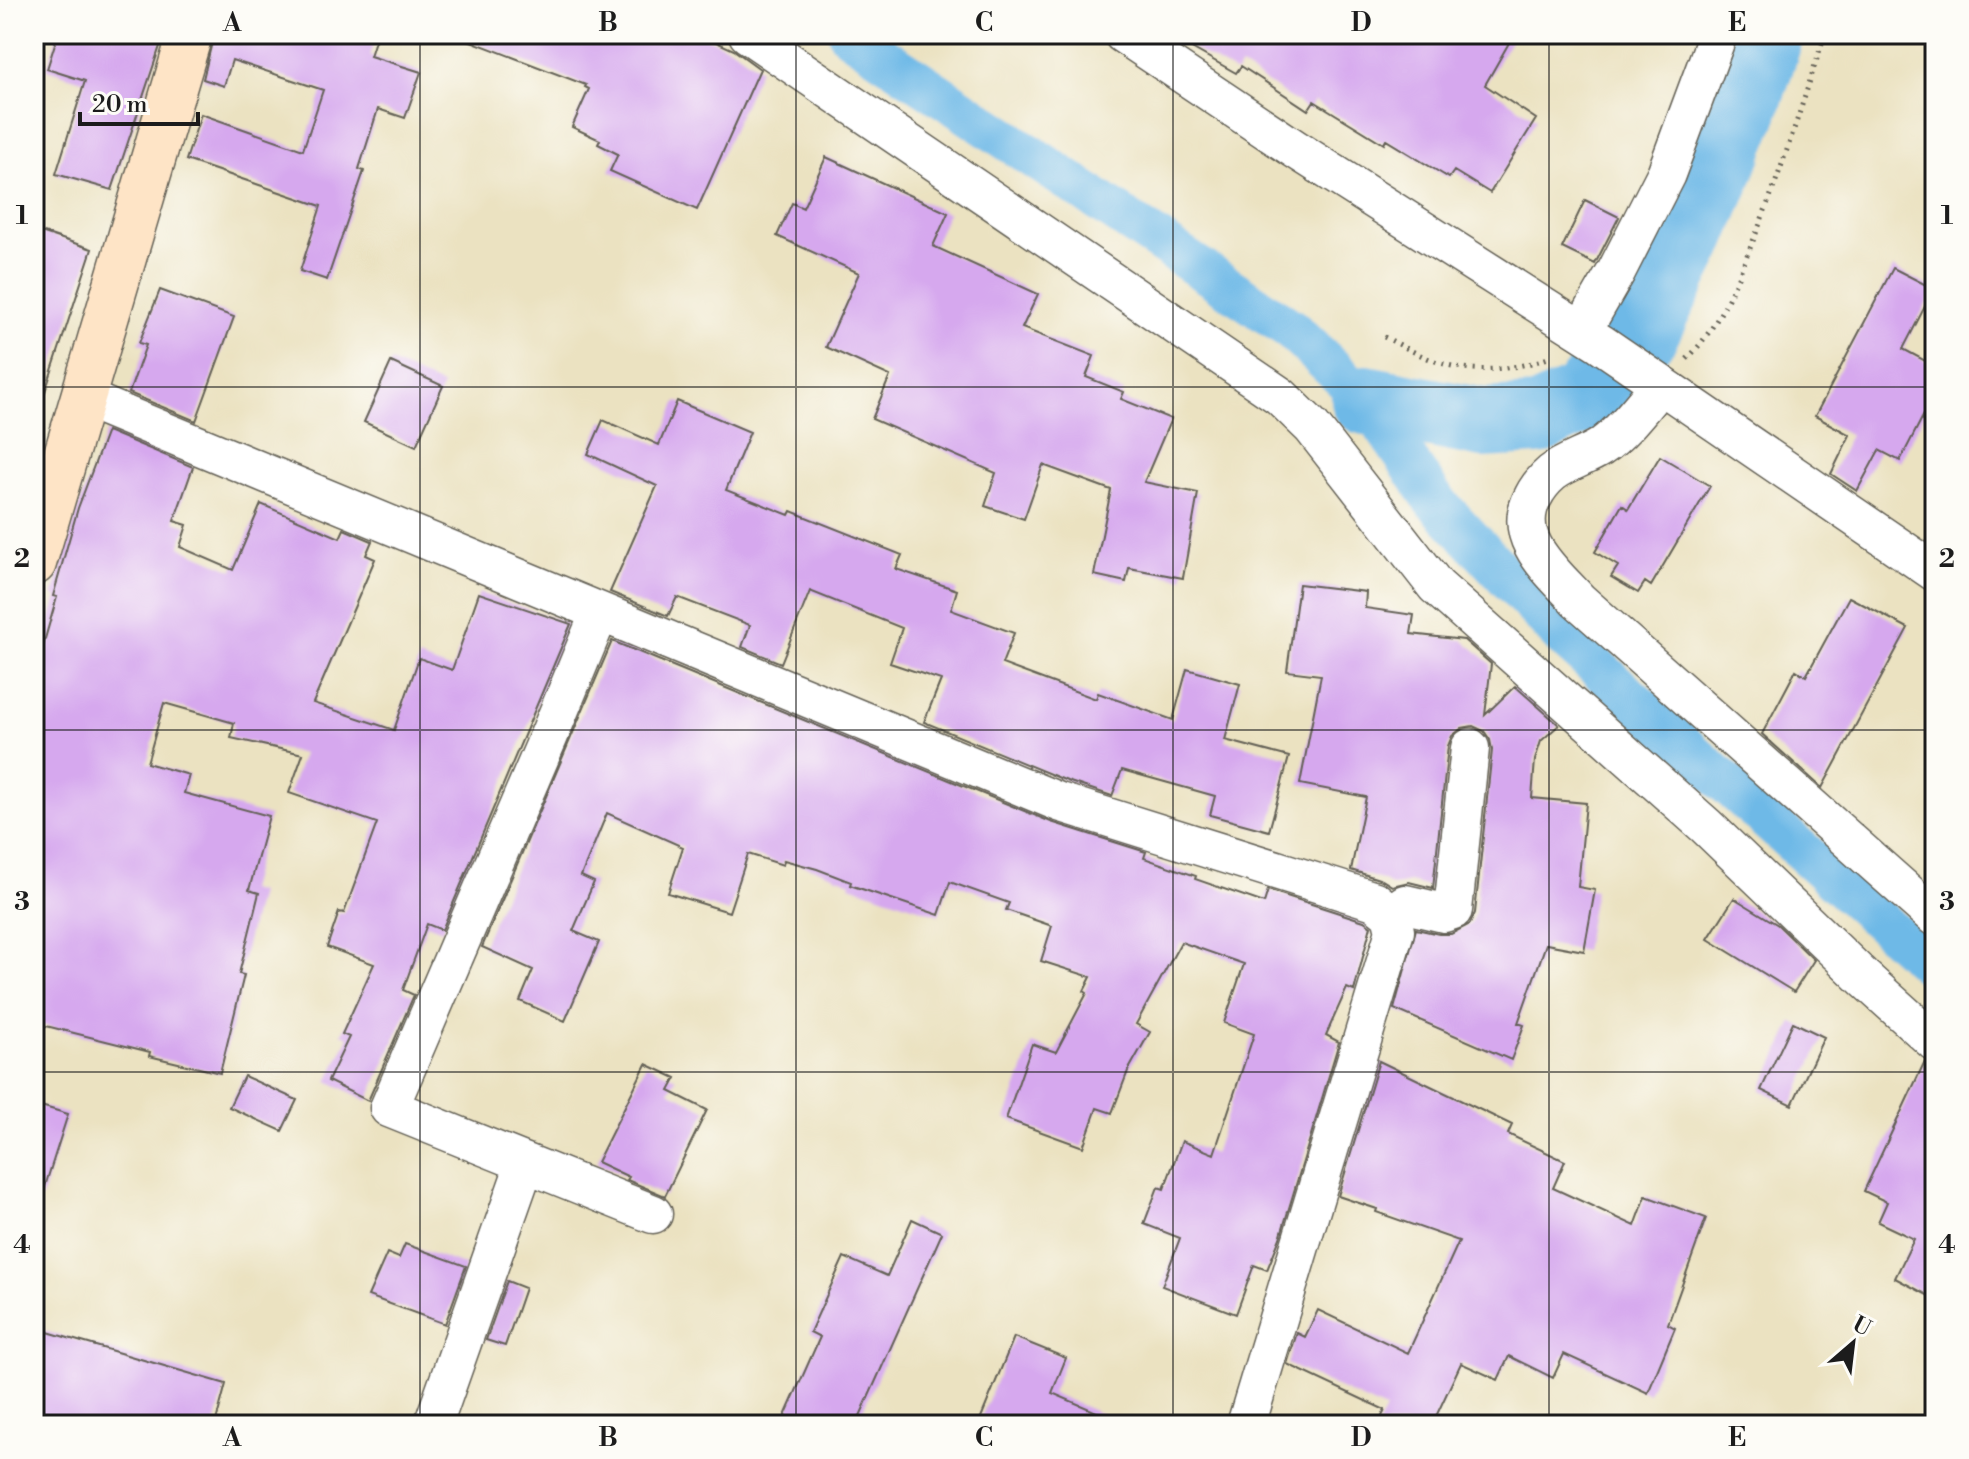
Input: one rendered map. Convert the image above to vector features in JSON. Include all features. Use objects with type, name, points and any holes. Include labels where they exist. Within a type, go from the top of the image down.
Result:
[{"type":"main road","points":[[34,563],[190,34]]},
{"type":"street","points":[[748,34],[1280,396],[1331,450],[1436,586],[1706,826],[1935,1042]]},
{"type":"street","points":[[1123,34],[1295,149],[1591,337],[1935,572]]},
{"type":"street","points":[[1591,337],[1616,272],[1660,186],[1718,34]]},
{"type":"street","points":[[1649,377],[1618,433],[1552,474],[1536,493],[1527,509],[1525,526],[1534,550],[1578,600],[1935,917]]},
{"type":"street","points":[[84,398],[1059,802],[1375,901],[1391,914],[1395,931],[1246,1425]]},
{"type":"street","points":[[600,612],[389,1108],[653,1214]]},
{"type":"street","points":[[1391,914],[1405,904],[1444,913],[1453,910],[1470,748]]},
{"type":"street","points":[[433,1425],[525,1164]]},
{"type":"path","points":[[1649,377],[1692,354],[1722,312],[1770,201],[1825,34]]},
{"type":"path","points":[[1384,337],[1437,362],[1480,370],[1522,367],[1552,357],[1591,337]]},
{"type":"building","points":[[58,34],[164,34],[112,190],[56,174],[85,81],[47,69]]},
{"type":"building","points":[[214,34],[377,34],[370,56],[421,72],[405,118],[378,109],[359,169],[364,171],[327,280],[300,271],[321,206],[186,160],[201,114],[303,150],[323,90],[232,60],[224,86],[203,79]]},
{"type":"building","points":[[461,34],[699,34],[734,50],[760,69],[697,210],[610,171],[618,154],[598,144],[600,140],[572,127],[589,89],[586,85],[460,37]]},
{"type":"building","points":[[1167,34],[1514,34],[1485,85],[1536,119],[1490,193],[1454,171],[1449,178],[1386,140],[1384,144],[1314,101],[1308,110],[1241,66],[1236,73]]},
{"type":"building","points":[[826,157],[948,213],[933,246],[1038,294],[1022,328],[1094,356],[1086,377],[1124,392],[1121,399],[1171,419],[1144,482],[1198,493],[1183,578],[1129,568],[1126,582],[1094,575],[1111,490],[1043,465],[1024,519],[985,506],[996,473],[872,419],[890,376],[826,347],[859,273],[777,236],[792,203],[803,208]]},
{"type":"building","points":[[1585,200],[1619,217],[1595,264],[1562,248]]},
{"type":"building","points":[[41,232],[92,249],[39,410],[34,409],[34,252]]},
{"type":"building","points":[[1893,268],[1934,289],[1903,349],[1935,366],[1935,393],[1900,461],[1879,450],[1857,491],[1831,474],[1850,435],[1815,416]]},
{"type":"building","points":[[160,290],[234,317],[196,421],[129,393],[146,345],[139,343]]},
{"type":"building","points":[[391,362],[443,386],[416,446],[364,422]]},
{"type":"building","points":[[677,401],[750,432],[726,490],[789,515],[791,511],[902,555],[896,569],[957,590],[951,610],[1014,633],[1002,664],[1096,699],[1098,693],[1173,720],[1187,669],[1240,684],[1225,740],[1289,757],[1269,831],[1210,815],[1215,796],[1122,770],[1112,796],[1067,781],[924,722],[941,680],[890,663],[902,628],[810,591],[781,663],[742,647],[750,625],[677,597],[668,616],[610,592],[657,486],[588,454],[603,420],[659,445]]},
{"type":"building","points":[[107,431],[193,467],[174,521],[187,525],[180,547],[233,570],[261,504],[340,538],[344,529],[372,541],[366,555],[375,559],[313,703],[394,730],[419,658],[452,670],[479,593],[571,624],[442,930],[427,924],[403,990],[414,995],[368,1101],[328,1081],[349,1037],[342,1034],[374,964],[327,947],[339,912],[344,913],[377,823],[289,793],[303,754],[231,738],[234,723],[164,703],[147,763],[189,775],[184,793],[269,816],[249,890],[259,893],[239,974],[244,975],[220,1073],[34,1023],[34,677],[78,508]]},
{"type":"building","points":[[1660,456],[1710,486],[1651,586],[1645,582],[1638,593],[1611,577],[1618,566],[1595,552],[1622,505],[1628,509]]},
{"type":"building","points":[[1299,584],[1366,592],[1365,608],[1414,615],[1411,634],[1464,640],[1491,664],[1485,715],[1515,686],[1559,725],[1541,741],[1535,760],[1532,798],[1586,803],[1578,887],[1595,890],[1584,951],[1546,944],[1518,1023],[1524,1025],[1511,1060],[1394,1009],[1416,929],[1451,934],[1470,924],[1475,913],[1492,750],[1490,740],[1484,731],[1473,726],[1462,728],[1452,736],[1448,746],[1433,888],[1409,882],[1392,886],[1351,870],[1366,797],[1300,784],[1321,675],[1287,671]]},
{"type":"building","points":[[1849,597],[1908,628],[1822,788],[1762,734],[1796,670],[1806,676]]},
{"type":"building","points":[[612,641],[1051,822],[1146,852],[1144,858],[1196,876],[1195,879],[1264,903],[1268,890],[1364,921],[1371,926],[1354,991],[1347,988],[1326,1035],[1339,1042],[1280,1238],[1267,1270],[1254,1265],[1236,1314],[1162,1286],[1180,1238],[1144,1224],[1158,1187],[1164,1189],[1182,1141],[1214,1154],[1254,1034],[1224,1023],[1244,964],[1181,942],[1136,1024],[1150,1032],[1128,1071],[1112,1113],[1097,1108],[1083,1147],[1006,1119],[1032,1044],[1056,1052],[1087,993],[1084,991],[1091,977],[1041,961],[1052,926],[1006,910],[1009,903],[950,882],[939,915],[850,885],[851,882],[817,869],[784,860],[783,865],[748,854],[729,912],[668,893],[683,847],[607,813],[581,876],[594,882],[573,931],[599,942],[565,1021],[520,1001],[533,970],[482,947]]},
{"type":"building","points":[[1734,898],[1778,925],[1814,960],[1794,992],[1708,939]]},
{"type":"building","points":[[1793,1022],[1824,1037],[1792,1105],[1761,1090]]},
{"type":"building","points":[[1379,1061],[1512,1125],[1508,1134],[1565,1161],[1553,1188],[1635,1226],[1646,1196],[1706,1218],[1668,1324],[1675,1328],[1648,1393],[1564,1354],[1553,1378],[1509,1356],[1498,1380],[1461,1363],[1432,1425],[1378,1425],[1385,1410],[1287,1364],[1297,1333],[1305,1337],[1318,1310],[1408,1353],[1459,1241],[1338,1196]]},
{"type":"building","points":[[1925,1061],[1935,1063],[1935,1299],[1895,1278],[1914,1239],[1878,1222],[1887,1202],[1864,1191]]},
{"type":"building","points":[[646,1064],[676,1078],[669,1091],[707,1110],[665,1196],[627,1180],[629,1177],[597,1162]]},
{"type":"building","points":[[244,1076],[297,1100],[282,1131],[229,1107]]},
{"type":"building","points":[[34,1104],[68,1114],[41,1199],[34,1197]]},
{"type":"building","points":[[912,1219],[942,1233],[856,1425],[781,1425],[820,1337],[810,1332],[844,1257],[887,1276]]},
{"type":"building","points":[[405,1244],[466,1266],[445,1324],[368,1296],[387,1253],[399,1258]]},
{"type":"building","points":[[507,1281],[525,1288],[505,1346],[486,1340]]},
{"type":"building","points":[[34,1328],[226,1384],[215,1425],[34,1425]]},
{"type":"building","points":[[1014,1337],[1066,1358],[1052,1393],[1127,1425],[978,1425]]},
{"type":"waterway","points":[[849,34],[1292,330],[1366,400],[1435,501],[1563,637],[1935,970]]},
{"type":"waterway","points":[[1366,400],[1483,423],[1538,420],[1582,399],[1645,331],[1690,241],[1742,115],[1769,34]]}]
